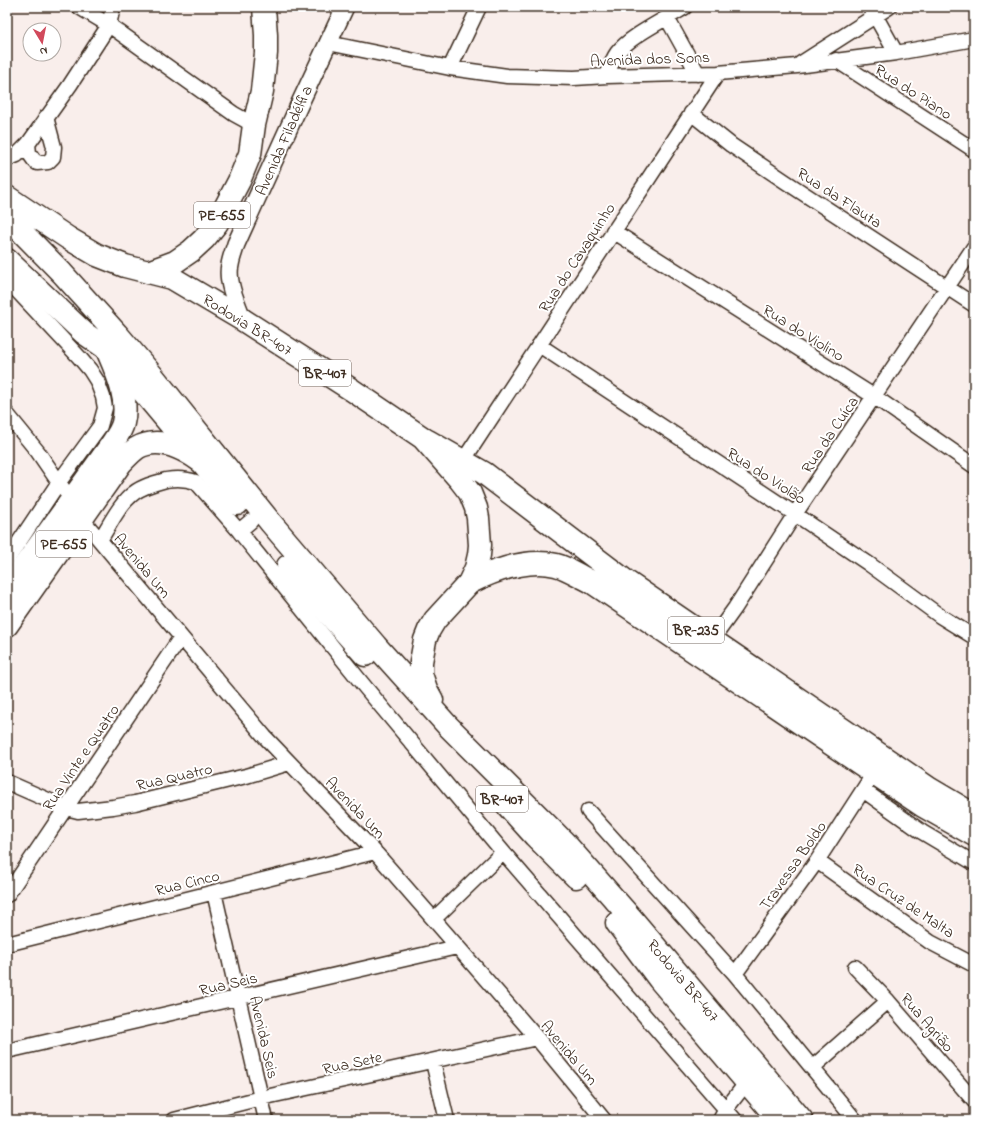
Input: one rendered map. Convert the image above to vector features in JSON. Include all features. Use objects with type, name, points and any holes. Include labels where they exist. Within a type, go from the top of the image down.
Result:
[{"type":"main road","name":"PE-655","points":[[148,272],[175,262],[204,239],[218,223],[246,165],[250,154],[254,125],[265,73],[266,35],[264,7]]},
{"type":"main road","name":"BR-407","points":[[7,196],[68,238],[97,255],[125,266],[148,272]]},
{"type":"main road","points":[[7,216],[62,273],[117,334],[152,375],[271,523],[376,646],[447,725]]},
{"type":"main road","name":"BR-407","points":[[7,260],[84,333],[106,350],[203,464],[245,526],[325,610],[380,672],[589,891],[615,920],[659,979],[779,1120]]},
{"type":"main road","name":"Rodovia BR-407","points":[[148,272],[177,280],[243,320],[352,390],[423,438]]},
{"type":"main road","name":"PE-655","points":[[7,590],[113,442],[123,424],[125,413],[123,398],[116,373],[106,350]]},
{"type":"main road","points":[[423,438],[470,493],[476,508],[479,530],[479,555],[476,568],[469,583],[435,620],[429,630],[422,653],[421,674],[426,689],[447,725]]},
{"type":"main road","name":"BR-235","points":[[423,438],[484,473],[614,573],[930,789],[971,809]]},
{"type":"main road","name":"PE-655","points":[[7,625],[121,463],[136,448],[143,445],[173,445],[187,452],[203,464]]},
{"type":"main road","name":"BR-235","points":[[469,583],[487,574],[530,563],[557,565],[572,572],[590,581],[869,782],[923,806],[974,835]]},
{"type":"main road","name":"Rodovia BR-407","points":[[447,725],[564,842],[632,919],[802,1120]]},
{"type":"street","points":[[79,7],[109,25],[234,114],[254,125]]},
{"type":"street","points":[[7,159],[17,155],[28,144],[70,85],[109,25],[112,7]]},
{"type":"street","name":"Avenida Filadélfia","points":[[243,320],[232,288],[229,266],[240,235],[345,7]]},
{"type":"street","points":[[450,68],[478,7]]},
{"type":"street","points":[[607,76],[613,60],[618,52],[629,42],[685,7]]},
{"type":"street","points":[[797,66],[873,11],[889,7]]},
{"type":"street","points":[[873,11],[896,53]]},
{"type":"street","points":[[667,18],[698,74]]},
{"type":"street","name":"Avenida dos Sons","points":[[328,43],[450,68],[507,76],[574,78],[718,73],[797,66],[896,53],[974,39]]},
{"type":"street","name":"Rua do Piano","points":[[836,60],[974,150]]},
{"type":"street","name":"Rua do Cavaquinho","points":[[463,461],[718,73]]},
{"type":"street","name":"Rua da Flauta","points":[[691,113],[731,144],[946,288],[974,305]]},
{"type":"street","points":[[28,144],[29,153],[38,163],[48,162],[53,157],[54,147],[46,117]]},
{"type":"street","name":"Rua do Violino","points":[[613,231],[875,397],[974,466]]},
{"type":"street","name":"Rua da Cuíca","points":[[712,640],[735,608],[974,247]]},
{"type":"street","points":[[7,280],[83,361],[97,381],[103,396],[105,408],[100,426],[59,482],[7,560]]},
{"type":"street","name":"Rua do Violão","points":[[539,345],[796,514],[869,564],[940,616],[974,637]]},
{"type":"street","points":[[7,414],[38,452],[71,500]]},
{"type":"street","points":[[100,540],[126,501],[134,493],[159,482],[180,478],[196,482],[245,526],[365,687],[727,1116],[747,1082]]},
{"type":"street","name":"Avenida Um","points":[[82,519],[265,737],[375,852],[537,1038],[604,1120]]},
{"type":"street","name":"Rua Vinte e Quatro","points":[[7,895],[181,637]]},
{"type":"street","name":"Rua Quatro","points":[[7,782],[66,808],[78,811],[113,807],[246,776],[289,763]]},
{"type":"street","points":[[869,782],[922,832],[974,863]]},
{"type":"street","name":"Travessa Boldo","points":[[735,974],[817,861],[869,782]]},
{"type":"street","points":[[588,811],[735,974],[855,1120]]},
{"type":"street","name":"Rua Cinco","points":[[7,944],[375,852]]},
{"type":"street","points":[[434,919],[503,852]]},
{"type":"street","name":"Rua Cruz de Malta","points":[[817,861],[930,942],[974,965]]},
{"type":"street","name":"Avenida Seis","points":[[214,892],[266,1120]]},
{"type":"street","name":"Rua Seis","points":[[7,1051],[457,947]]},
{"type":"street","name":"Rua Agrião","points":[[855,967],[888,1002],[974,1101]]},
{"type":"street","points":[[812,1068],[888,1002]]},
{"type":"street","name":"Rua Sete","points":[[174,1120],[261,1098],[433,1062],[537,1038]]},
{"type":"street","points":[[433,1062],[447,1120]]}]
